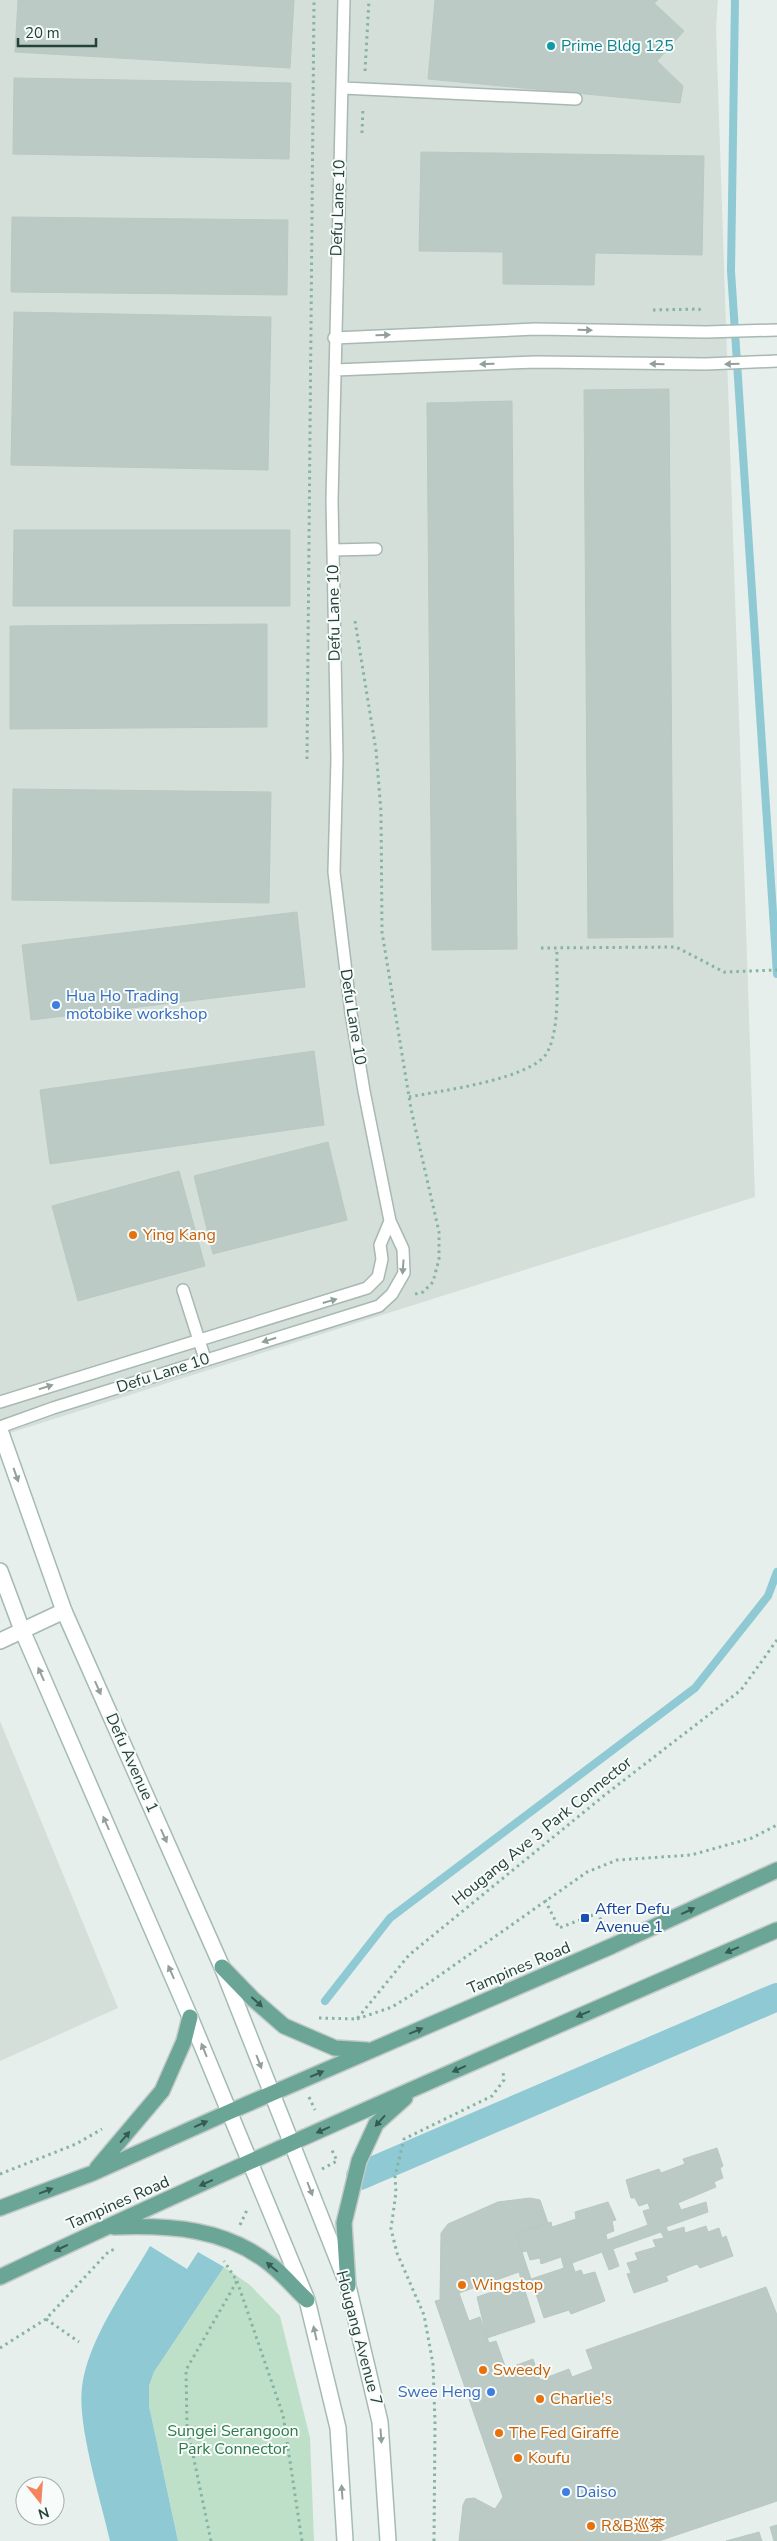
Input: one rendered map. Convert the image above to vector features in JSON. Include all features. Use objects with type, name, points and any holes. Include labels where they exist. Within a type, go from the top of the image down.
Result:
[{"type":"main road","name":"Defu Avenue 1","points":[[0,1428],[64,1611],[222,1967],[272,2093]]},
{"type":"main road","points":[[0,1571],[22,1630],[190,2016],[307,2300],[338,2428],[345,2541]]},
{"type":"main road","points":[[0,1641],[64,1611]]},
{"type":"main road","name":"Tampines Road","points":[[0,2208],[93,2173],[272,2093],[612,1946],[777,1870]]},
{"type":"main road","name":"Tampines Road","points":[[0,2277],[105,2227],[502,2049],[777,1930]]},
{"type":"main road","points":[[222,1967],[253,1999],[284,2026],[335,2048],[371,2051]]},
{"type":"main road","points":[[93,2173],[162,2091],[184,2041],[190,2016]]},
{"type":"main road","points":[[348,2286],[344,2223],[359,2161],[376,2124],[416,2088]]},
{"type":"main road","points":[[272,2093],[293,2144]]},
{"type":"main road","name":"Hougang Avenue 7","points":[[293,2144],[348,2286],[380,2422],[388,2541]]},
{"type":"main road","points":[[105,2227],[156,2226],[197,2230],[233,2241],[271,2265],[307,2300]]},
{"type":"lane","name":"Defu Lane 10","points":[[0,1428],[53,1408],[378,1306],[392,1294],[404,1273],[403,1249],[390,1222],[351,1013],[334,872],[337,759],[333,550],[336,370],[334,338],[343,88],[344,0]]},
{"type":"lane","points":[[343,88],[576,99]]},
{"type":"lane","points":[[334,338],[536,330],[706,332],[777,330]]},
{"type":"lane","points":[[336,370],[536,362],[706,364],[777,361]]},
{"type":"lane","points":[[333,550],[376,549]]},
{"type":"lane","name":"Defu Lane 10","points":[[0,1402],[367,1288],[378,1277],[382,1260],[380,1246],[390,1222]]},
{"type":"lane","points":[[183,1290],[205,1359]]},
{"type":"path","points":[[307,759],[314,0]]},
{"type":"path","points":[[355,618],[376,750],[381,812],[382,932],[409,1098],[439,1232],[439,1259],[433,1282],[423,1292],[408,1296],[392,1294]]},
{"type":"path","points":[[541,948],[676,947],[724,972],[777,970]]},
{"type":"path","points":[[409,1098],[509,1077],[538,1063],[548,1052],[555,1028],[557,948]]},
{"type":"path","name":"Hougang Ave 3 Park Connector","points":[[357,2019],[408,1955],[606,1794],[741,1690],[777,1640]]},
{"type":"path","points":[[315,2018],[357,2019],[392,2007],[587,1872],[617,1860],[690,1855],[752,1838],[777,1826]]},
{"type":"path","points":[[545,1900],[559,1928],[598,1913],[612,1946]]},
{"type":"path","points":[[434,2541],[435,2422],[433,2364],[424,2315],[397,2253],[392,2229],[396,2192],[395,2176],[404,2139],[492,2096],[504,2080],[502,2049]]},
{"type":"path","points":[[0,2174],[76,2144],[106,2126]]},
{"type":"path","points":[[0,2348],[46,2319],[109,2252],[124,2245]]},
{"type":"path","points":[[223,2259],[237,2281],[283,2414],[302,2541]]},
{"type":"path","points":[[211,2541],[187,2426],[186,2370],[237,2281]]},
{"type":"path","points":[[46,2319],[79,2342]]},
{"type":"shaded area","points":[[0,0],[718,0],[716,27],[755,1197],[0,1436]]},
{"type":"shaded area","points":[[0,1721],[118,2008],[0,2061]]},
{"type":"green space","name":"Sungei Serangoon Park Connector","points":[[224,2267],[250,2285],[280,2316],[310,2438],[314,2541],[178,2541],[149,2406],[149,2386],[154,2372]]},
{"type":"water","points":[[150,2246],[187,2269],[198,2252],[224,2267],[154,2372],[149,2386],[149,2406],[178,2541],[110,2541],[86,2442],[81,2403],[82,2387],[86,2369],[100,2332]]},
{"type":"building","points":[[18,0],[294,0],[290,68],[15,52]]},
{"type":"building","name":"Prime Bldg 125","points":[[435,0],[658,0],[654,3],[684,31],[657,61],[683,86],[680,103],[428,79]]},
{"type":"building","points":[[14,78],[291,83],[289,159],[13,154]]},
{"type":"building","points":[[421,152],[704,156],[702,255],[595,253],[594,285],[503,284],[503,252],[419,251]]},
{"type":"building","points":[[12,217],[288,220],[287,295],[11,292]]},
{"type":"building","points":[[14,312],[271,317],[268,470],[11,465]]},
{"type":"building","points":[[669,389],[673,937],[588,938],[584,390]]},
{"type":"building","points":[[512,401],[517,949],[432,950],[427,403]]},
{"type":"building","points":[[14,530],[290,530],[290,606],[13,606]]},
{"type":"building","points":[[267,624],[267,727],[10,729],[10,626]]},
{"type":"building","points":[[13,789],[271,792],[269,903],[12,900]]},
{"type":"building","points":[[297,912],[305,987],[31,1020],[22,945]]},
{"type":"building","points":[[314,1051],[324,1125],[50,1164],[40,1090]]},
{"type":"building","points":[[328,1142],[347,1220],[213,1254],[194,1176]]},
{"type":"building","points":[[179,1171],[205,1266],[78,1301],[52,1206]]},
{"type":"building","points":[[717,2148],[723,2166],[720,2168],[723,2178],[714,2182],[716,2187],[678,2203],[681,2210],[706,2202],[708,2212],[666,2227],[668,2232],[684,2227],[685,2233],[706,2226],[708,2232],[719,2228],[722,2238],[726,2236],[733,2256],[700,2268],[697,2264],[666,2276],[668,2281],[634,2293],[627,2274],[631,2273],[627,2263],[638,2260],[635,2253],[656,2247],[653,2240],[664,2238],[661,2232],[613,2249],[619,2266],[609,2270],[602,2252],[572,2263],[575,2272],[581,2270],[583,2275],[595,2272],[605,2301],[571,2314],[569,2310],[544,2318],[534,2288],[525,2291],[535,2322],[487,2338],[477,2297],[564,2268],[561,2257],[541,2264],[540,2258],[530,2260],[527,2251],[522,2252],[516,2234],[551,2222],[552,2227],[576,2219],[575,2212],[608,2202],[616,2220],[612,2221],[614,2231],[606,2234],[607,2240],[648,2225],[643,2211],[650,2209],[648,2203],[639,2206],[635,2198],[631,2198],[626,2180],[659,2169],[661,2173],[685,2164],[683,2159]]},
{"type":"building","points":[[530,2198],[540,2200],[548,2223],[516,2234],[531,2279],[522,2283],[519,2272],[459,2293],[469,2321],[480,2317],[489,2343],[496,2341],[506,2369],[533,2359],[540,2380],[569,2369],[572,2377],[593,2369],[586,2350],[766,2287],[777,2315],[777,2501],[659,2541],[459,2541],[463,2505],[466,2499],[474,2498],[495,2509],[503,2497],[435,2301],[440,2300],[441,2233],[448,2224],[498,2202]]},
{"type":"building","points":[[777,2525],[777,2541],[774,2541],[770,2527]]},
{"type":"building","points":[[759,2532],[762,2541],[726,2541]]},
{"type":"waterway","points":[[735,0],[731,271],[777,974]]},
{"type":"waterway","points":[[325,2001],[390,1918],[695,1688],[768,1596],[777,1572]]},
{"type":"waterway","points":[[360,2176],[777,1997]]},
{"type":"place","name":"Prime Bldg 125","points":[[551,46]]},
{"type":"place","name":"Hua Ho Trading motobike workshop","points":[[56,1005]]},
{"type":"place","name":"Ying Kang","points":[[133,1235]]},
{"type":"place","name":"After Defu Avenue 1","points":[[585,1918]]},
{"type":"place","name":"Wingstop","points":[[462,2285]]},
{"type":"place","name":"Sweedy","points":[[483,2370]]},
{"type":"place","name":"Swee Heng","points":[[491,2392]]},
{"type":"place","name":"Charlie's","points":[[540,2399]]},
{"type":"place","name":"The Fed Giraffe","points":[[499,2433]]},
{"type":"place","name":"Koufu","points":[[518,2458]]},
{"type":"place","name":"Daiso","points":[[566,2492]]},
{"type":"place","name":"R&B巡茶","points":[[591,2526]]}]
